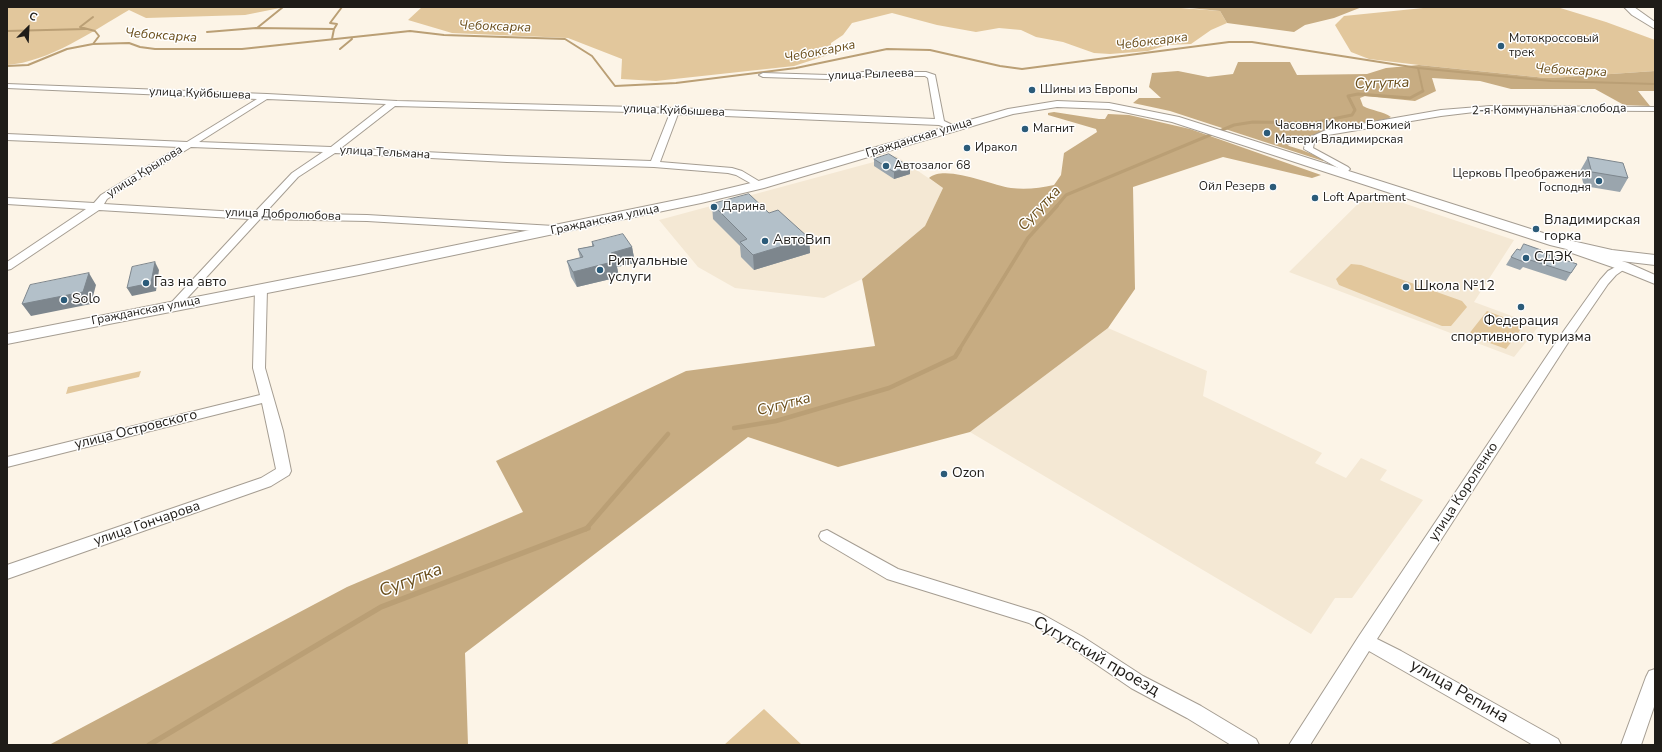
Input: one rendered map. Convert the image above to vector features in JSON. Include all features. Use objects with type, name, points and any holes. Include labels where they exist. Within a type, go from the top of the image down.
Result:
[{"type":"main road","points":[[1629,7],[1635,13],[1655,26]]},
{"type":"main road","name":"Гражданская улица","points":[[7,339],[559,230],[759,185],[953,127],[1020,110],[1057,104],[1124,108],[1198,125],[1555,242],[1607,254],[1650,260]]},
{"type":"street","name":"улица Рылеева","points":[[763,75],[828,77],[926,74],[932,77],[940,122]]},
{"type":"street","name":"улица Куйбышева","points":[[7,86],[268,96],[393,103],[675,110],[940,122],[953,127]]},
{"type":"street","name":"улица Крылова","points":[[7,267],[97,206],[104,197],[268,96]]},
{"type":"street","points":[[174,306],[294,175],[334,150],[393,103]]},
{"type":"street","name":"2-я Коммунальная слобода","points":[[1342,173],[1345,169],[1343,167],[1309,149],[1309,141],[1326,133],[1440,114],[1491,108],[1655,109]]},
{"type":"street","points":[[654,164],[675,110]]},
{"type":"street","name":"улица Тельмана","points":[[7,137],[188,146],[334,150],[507,159],[654,164],[729,170],[739,173],[759,185]]},
{"type":"street","name":"улица Добролюбова","points":[[7,201],[256,216],[367,218],[559,230]]},
{"type":"street","points":[[1555,242],[1623,266],[1655,280]]},
{"type":"street","name":"улица Короленко","points":[[1300,745],[1365,641],[1604,282],[1612,273],[1623,266],[1650,260]]},
{"type":"street","points":[[261,289],[259,368],[266,398]]},
{"type":"street","name":"улица Островского","points":[[7,462],[266,398]]},
{"type":"street","name":"улица Гончарова","points":[[7,572],[258,485],[284,471],[276,431],[266,398]]},
{"type":"street","name":"Сугутский проезд","points":[[827,536],[893,574],[1034,618],[1051,626],[1137,682],[1194,712],[1249,745]]},
{"type":"street","name":"улица Репина","points":[[1365,641],[1395,656],[1551,745]]},
{"type":"street","points":[[1631,745],[1655,677]]},
{"type":"shaded area","points":[[7,7],[285,7],[245,15],[146,18],[129,10],[86,36],[55,52],[23,63],[7,65]]},
{"type":"shaded area","points":[[422,7],[1181,8],[1220,11],[1227,23],[1211,30],[1191,44],[1167,45],[1148,51],[1110,54],[1094,53],[1063,42],[1036,37],[1021,30],[999,28],[976,32],[937,25],[892,13],[852,23],[843,35],[831,43],[831,54],[794,66],[656,81],[621,79],[622,59],[568,38],[452,33],[408,20]]},
{"type":"shaded area","points":[[1179,7],[1362,7],[1334,18],[1305,25],[1294,32],[1227,23],[1220,11]]},
{"type":"shaded area","name":"Мотокроссовый трек","points":[[1433,7],[1557,7],[1606,22],[1655,40],[1655,71],[1546,78],[1369,59],[1351,52],[1335,25],[1344,16]]},
{"type":"shaded area","points":[[1238,62],[1290,62],[1297,75],[1367,74],[1386,68],[1419,65],[1546,78],[1655,71],[1655,91],[1638,91],[1650,106],[1624,105],[1595,89],[1511,89],[1480,81],[1432,78],[1436,91],[1415,101],[1365,96],[1360,98],[1363,106],[1385,113],[1391,117],[1387,119],[1332,127],[1306,140],[1288,145],[1324,159],[1323,161],[1170,111],[1133,103],[1139,98],[1161,98],[1149,87],[1152,73],[1178,71],[1208,77],[1233,74]]},
{"type":"shaded area","points":[[1054,112],[1099,119],[1105,119],[1108,114],[1129,115],[1190,129],[1321,175],[1312,178],[1223,157],[1133,187],[1135,289],[1108,328],[970,432],[838,467],[748,437],[465,653],[468,745],[49,745],[347,587],[523,512],[496,461],[686,371],[875,346],[862,279],[925,226],[943,188],[929,178],[936,174],[946,173],[956,174],[1011,188],[1022,189],[1054,185],[1061,175],[1064,153],[1097,132],[1096,129],[1048,115],[1048,113]]},
{"type":"shaded area","points":[[896,156],[943,188],[925,226],[862,279],[824,298],[735,288],[698,267],[659,220]]},
{"type":"shaded area","name":"Школа №12","points":[[1370,192],[1514,240],[1474,302],[1539,326],[1514,357],[1289,272]]},
{"type":"shaded area","points":[[1351,264],[1361,265],[1462,301],[1467,307],[1451,326],[1442,326],[1339,285],[1336,279]]},
{"type":"shaded area","points":[[1487,311],[1524,325],[1506,349],[1468,335]]},
{"type":"shaded area","points":[[1108,328],[1207,371],[1203,396],[1322,453],[1315,463],[1346,478],[1361,458],[1387,470],[1380,480],[1423,500],[1352,598],[1335,598],[1311,634],[970,432]]},
{"type":"shaded area","points":[[141,371],[139,377],[66,394],[68,387]]},
{"type":"shaded area","points":[[764,709],[802,745],[724,745]]},
{"type":"building","points":[[889,154],[910,167],[894,172],[874,159]]},
{"type":"building","points":[[1588,157],[1623,163],[1628,178],[1592,172]]},
{"type":"building","points":[[749,194],[769,213],[778,210],[809,238],[753,255],[740,242],[747,239],[712,204]]},
{"type":"building","points":[[623,234],[632,247],[611,253],[616,261],[573,272],[567,261],[583,257],[578,249],[594,246],[592,242]]},
{"type":"building","points":[[1524,244],[1541,250],[1540,252],[1577,264],[1571,273],[1527,259],[1524,262],[1511,257],[1517,249],[1520,250]]},
{"type":"building","points":[[155,262],[151,283],[127,288],[132,267]]},
{"type":"building","points":[[89,273],[83,292],[22,304],[30,285]]},
{"type":"waterway","points":[[257,28],[283,7]]},
{"type":"waterway","points":[[334,29],[337,24],[330,23],[342,7]]},
{"type":"waterway","points":[[93,17],[80,27],[95,31],[99,36],[93,44]]},
{"type":"waterway","points":[[207,32],[256,28],[334,29]]},
{"type":"waterway","points":[[7,31],[86,29]]},
{"type":"waterway","points":[[332,39],[334,29]]},
{"type":"waterway","name":"Чебоксарка","points":[[93,44],[129,43],[140,47],[155,49],[242,49],[410,31],[444,35],[565,39],[592,56],[615,86],[676,83],[796,68],[887,49],[930,50],[1000,66],[1022,69],[1229,42],[1252,42],[1418,68]]},
{"type":"waterway","points":[[340,49],[352,39]]},
{"type":"waterway","name":"Чебоксарка","points":[[7,66],[28,65],[67,49],[93,44]]},
{"type":"waterway","name":"Чебоксарка","points":[[1418,68],[1551,81],[1655,84]]},
{"type":"waterway","name":"Сугутка","points":[[1418,68],[1423,91]]},
{"type":"waterway","name":"Сугутка","points":[[1056,207],[1066,195],[1234,125],[1253,122],[1313,123],[1352,115],[1355,110],[1348,96],[1358,94],[1410,98],[1423,91]]},
{"type":"waterway","name":"Сугутка","points":[[959,350],[1028,238],[1057,206]]},
{"type":"waterway","name":"Сугутка","points":[[734,428],[776,421],[889,388],[955,357],[960,349]]},
{"type":"waterway","name":"Сугутка","points":[[586,529],[668,434]]},
{"type":"waterway","name":"Сугутка","points":[[149,745],[381,607],[586,529]]},
{"type":"place","name":"Мотокроссовый трек","points":[[1501,46]]},
{"type":"place","name":"Шины из Европы","points":[[1032,90]]},
{"type":"place","name":"Магнит","points":[[1025,129]]},
{"type":"place","name":"Часовня Иконы Божией Матери Владимирская","points":[[1267,133]]},
{"type":"place","name":"Иракол","points":[[967,148]]},
{"type":"place","name":"Автозалог 68","points":[[886,166]]},
{"type":"place","name":"Церковь Преображения Господня","points":[[1599,181]]},
{"type":"place","name":"Ойл Резерв","points":[[1273,187]]},
{"type":"place","name":"Loft Apartment","points":[[1315,198]]},
{"type":"place","name":"Дарина","points":[[714,207]]},
{"type":"place","name":"Владимирская горка","points":[[1536,229]]},
{"type":"place","name":"АвтоВип","points":[[765,241]]},
{"type":"place","name":"СДЭК","points":[[1526,258]]},
{"type":"place","name":"Ритуальные услуги","points":[[600,270]]},
{"type":"place","name":"Газ на авто","points":[[146,283]]},
{"type":"place","name":"Школа №12","points":[[1406,287]]},
{"type":"place","name":"Solo","points":[[64,300]]},
{"type":"place","name":"Федерация спортивного туризма","points":[[1521,307]]},
{"type":"place","name":"Ozon","points":[[944,474]]}]
